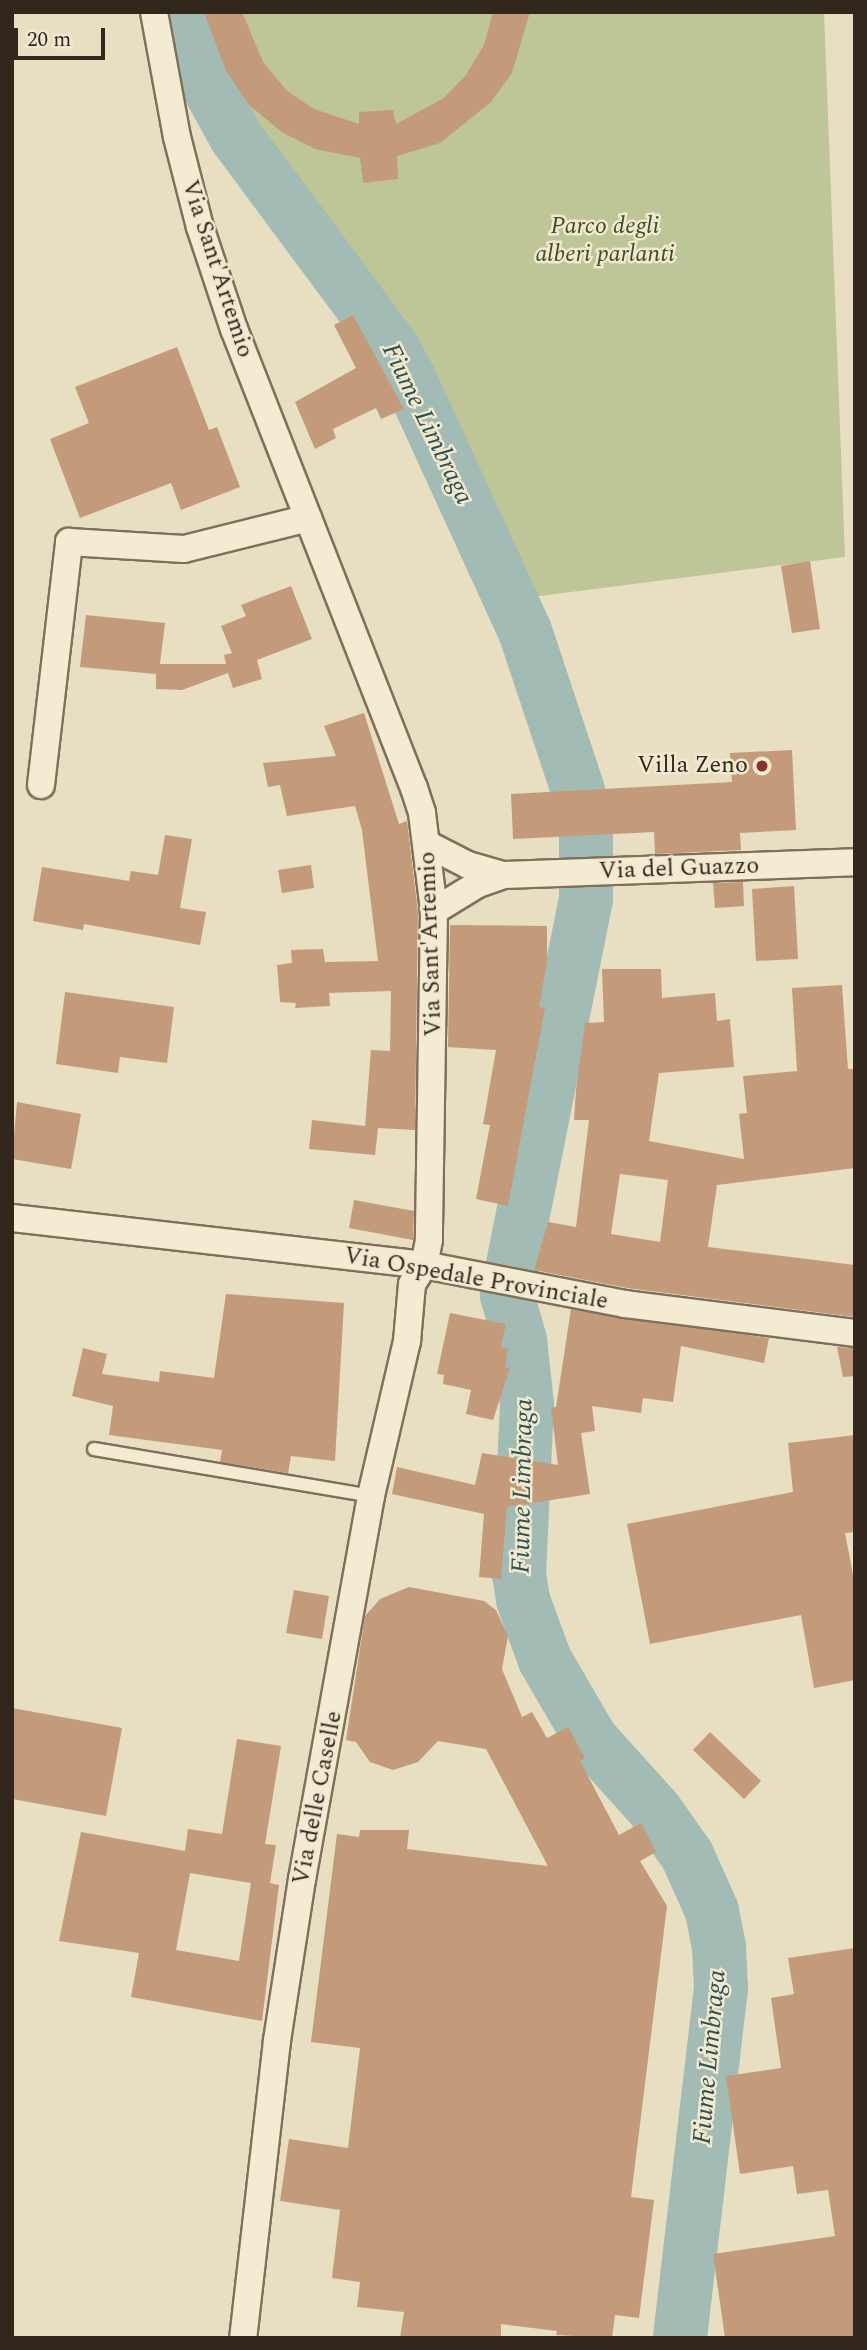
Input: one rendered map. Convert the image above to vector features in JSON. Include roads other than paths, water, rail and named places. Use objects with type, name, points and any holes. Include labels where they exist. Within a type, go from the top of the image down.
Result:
[{"type":"street","name":"Via Sant'Artemio","points":[[154,12],[180,150],[200,227],[308,518],[414,788],[427,844],[434,911],[435,1095],[429,1240],[424,1265]]},
{"type":"street","points":[[41,785],[69,542],[184,550],[308,518]]},
{"type":"street","name":"Via del Guazzo","points":[[427,844],[468,865],[504,875]]},
{"type":"street","name":"Via del Guazzo","points":[[434,911],[478,884],[504,875],[855,862]]},
{"type":"street","name":"Via Ospedale Provinciale","points":[[12,1218],[424,1265],[625,1304],[855,1333]]},
{"type":"street","name":"Via delle Caselle","points":[[243,2338],[286,1974],[372,1496],[407,1341],[412,1284],[424,1265]]},
{"type":"lane","points":[[94,1449],[372,1496]]},
{"type":"waterway","name":"Fiume Limbraga","points":[[184,12],[203,77],[236,137],[394,350],[409,378],[525,631],[578,790]]},
{"type":"waterway","name":"Fiume Limbraga","points":[[586,836],[586,899],[507,1295],[520,1340],[527,1404],[519,1574],[523,1600],[545,1660],[591,1739],[655,1810],[687,1855],[712,1911],[719,1948],[721,1988],[680,2338]]},
{"type":"place","name":"Villa Zeno","points":[[762,766]]},
{"type":"park label","name":"Parco degli alberi parlanti","points":[[605,241]]}]
